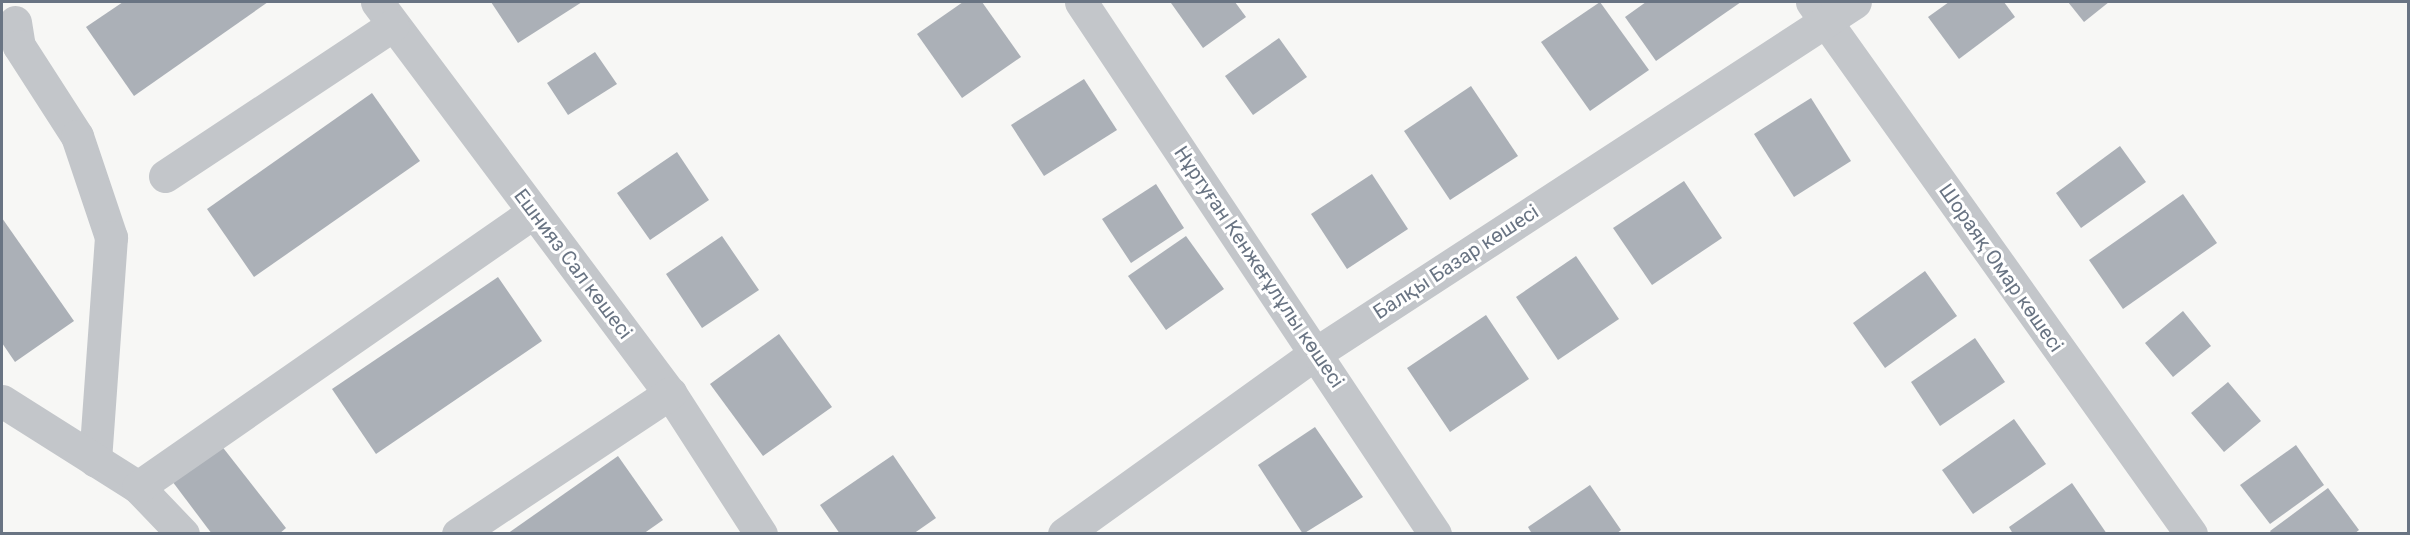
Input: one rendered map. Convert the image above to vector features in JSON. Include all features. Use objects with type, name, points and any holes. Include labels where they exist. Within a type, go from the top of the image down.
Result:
[{"type":"street","name":"Нұртуған Кенжеғұлұлы көшесі","points":[[1081,2],[1435,534]]},
{"type":"street","name":"Балқы Базар көшесі","points":[[1065,534],[1316,353],[1819,11],[1855,2]]},
{"type":"street","name":"Шораяқ Омар көшесі","points":[[1819,11],[2191,534]]},
{"type":"street","points":[[165,176],[385,13]]},
{"type":"street","name":"Ешнияз Сал көшесі","points":[[385,13],[670,393],[761,534]]},
{"type":"street","points":[[15,22],[19,46],[76,136],[111,237],[95,460]]},
{"type":"street","points":[[138,487],[534,212]]},
{"type":"street","points":[[459,534],[670,393]]},
{"type":"street","points":[[2,401],[138,487],[183,534]]},
{"type":"building","points":[[123,2],[268,2],[134,96],[86,27]]},
{"type":"building","points":[[491,2],[582,2],[518,43]]},
{"type":"building","points":[[963,2],[982,2],[1021,57],[962,98],[917,34]]},
{"type":"building","points":[[1235,2],[1246,17],[1203,48],[1171,3]]},
{"type":"building","points":[[1600,2],[1649,70],[1590,111],[1541,42]]},
{"type":"building","points":[[1646,2],[1741,2],[1656,61],[1625,17]]},
{"type":"building","points":[[1949,2],[2004,2],[2015,17],[1959,59],[1928,17]]},
{"type":"building","points":[[2068,2],[2109,2],[2084,22]]},
{"type":"building","points":[[1279,38],[1307,77],[1253,115],[1225,76]]},
{"type":"building","points":[[595,52],[617,84],[568,115],[547,83]]},
{"type":"building","points":[[1084,79],[1117,130],[1044,176],[1011,125]]},
{"type":"building","points":[[1471,86],[1518,156],[1450,200],[1404,131]]},
{"type":"building","points":[[372,93],[420,161],[254,277],[207,209]]},
{"type":"building","points":[[1811,98],[1851,161],[1794,197],[1754,134]]},
{"type":"building","points":[[2120,146],[2146,182],[2081,228],[2056,193]]},
{"type":"building","points":[[677,152],[709,200],[650,240],[617,193]]},
{"type":"building","points":[[1372,174],[1408,229],[1347,269],[1311,214]]},
{"type":"building","points":[[1684,181],[1722,238],[1652,285],[1613,228]]},
{"type":"building","points":[[1156,184],[1184,228],[1131,263],[1102,219]]},
{"type":"building","points":[[2183,194],[2217,243],[2123,309],[2089,260]]},
{"type":"building","points":[[2,218],[74,321],[15,362],[2,343]]},
{"type":"building","points":[[722,236],[759,290],[702,328],[666,274]]},
{"type":"building","points":[[1186,236],[1224,289],[1166,330],[1128,276]]},
{"type":"building","points":[[1576,256],[1619,319],[1558,360],[1516,297]]},
{"type":"building","points":[[1925,271],[1957,316],[1885,368],[1853,323]]},
{"type":"building","points":[[498,277],[542,341],[376,454],[332,389]]},
{"type":"building","points":[[2183,311],[2211,346],[2173,377],[2145,343]]},
{"type":"building","points":[[1486,315],[1529,379],[1450,432],[1407,368]]},
{"type":"building","points":[[779,334],[832,407],[763,456],[710,384]]},
{"type":"building","points":[[1975,338],[2005,382],[1940,426],[1911,382]]},
{"type":"building","points":[[2228,382],[2261,421],[2224,452],[2191,413]]},
{"type":"building","points":[[2014,419],[2046,464],[1973,514],[1942,470]]},
{"type":"building","points":[[1315,427],[1363,497],[1303,534],[1258,465]]},
{"type":"building","points":[[217,440],[286,528],[279,534],[212,534],[169,477]]},
{"type":"building","points":[[2296,445],[2324,485],[2270,524],[2240,485]]},
{"type":"building","points":[[893,455],[936,518],[913,534],[840,534],[820,505]]},
{"type":"building","points":[[618,456],[663,520],[643,534],[507,534]]},
{"type":"building","points":[[2072,483],[2107,534],[2013,534],[2009,527]]},
{"type":"building","points":[[1590,485],[1621,530],[1616,534],[1532,534],[1528,527]]},
{"type":"building","points":[[2328,488],[2359,530],[2354,534],[2272,534],[2270,531]]}]
